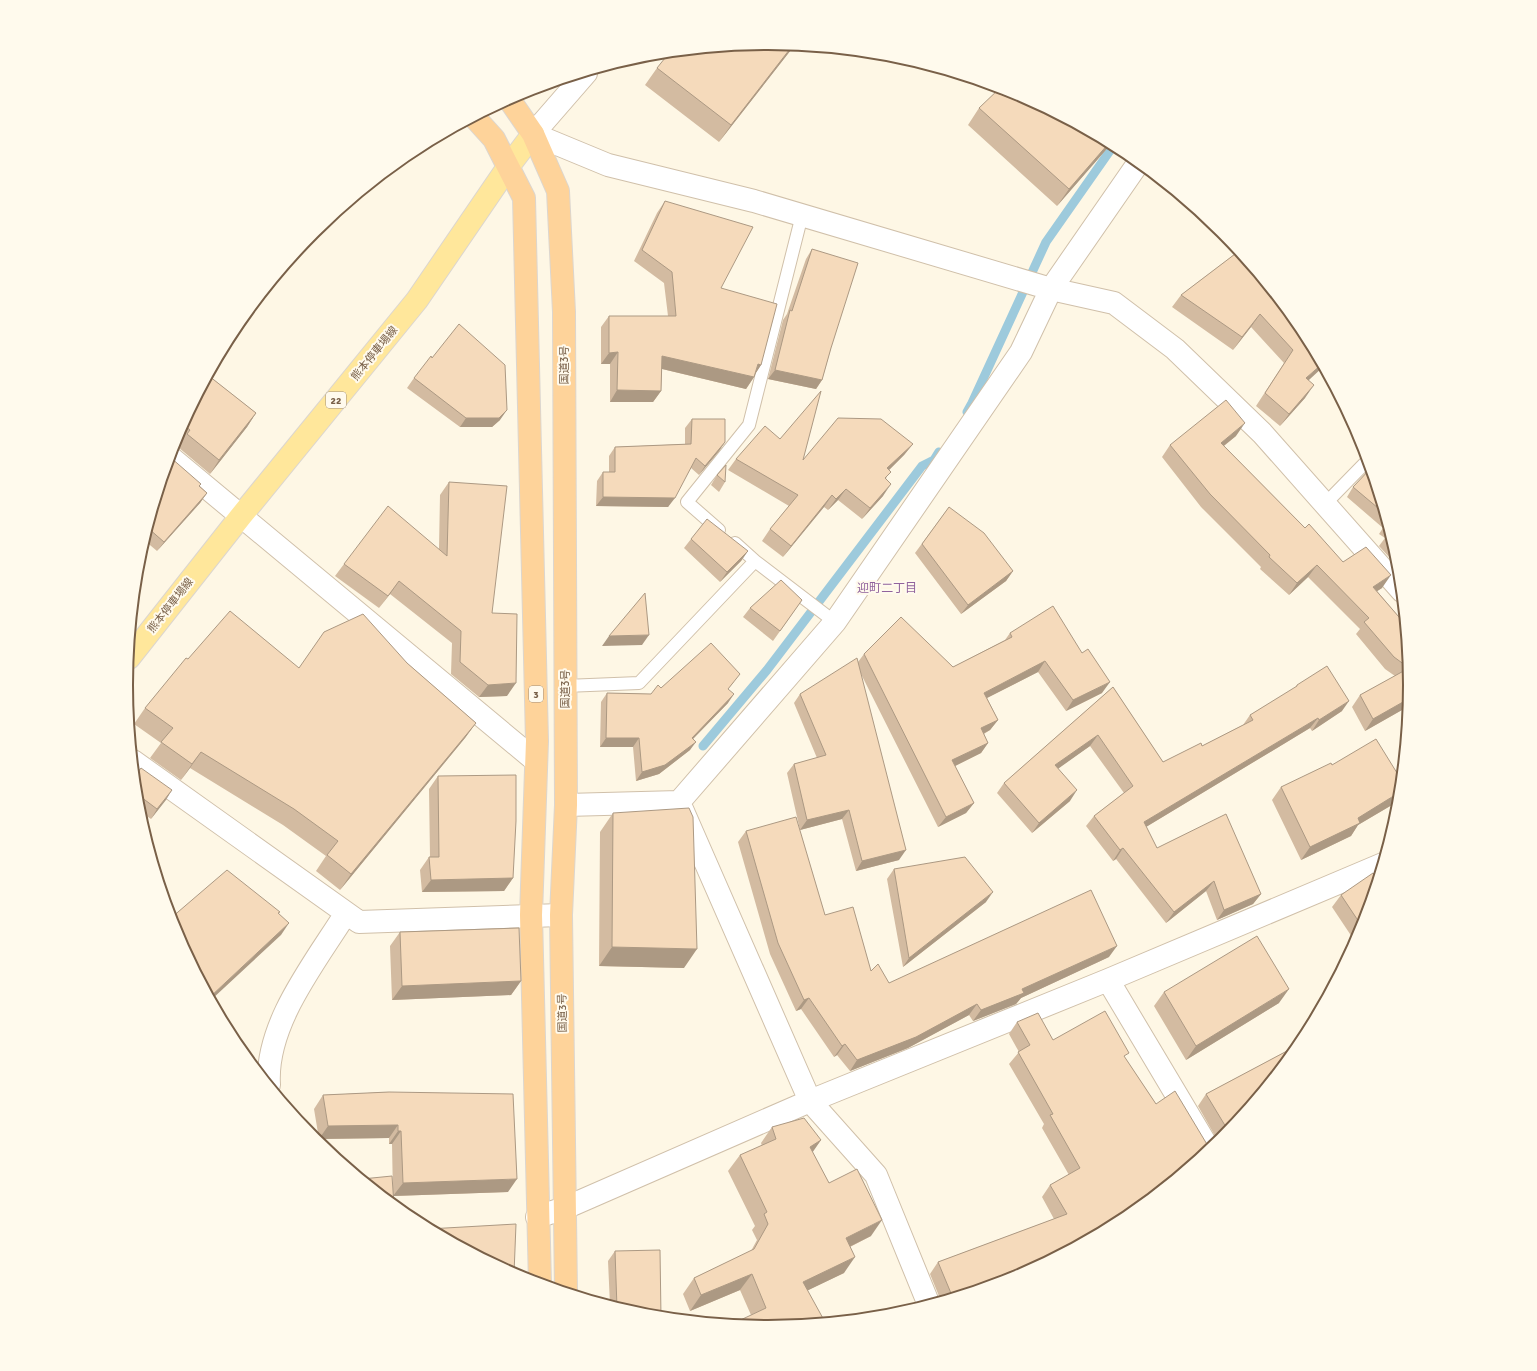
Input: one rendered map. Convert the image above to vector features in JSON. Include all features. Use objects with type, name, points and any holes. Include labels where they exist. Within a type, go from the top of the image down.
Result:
[{"type":"highway","name":"国道3号","points":[[512,104],[533,134],[558,191],[564,312],[566,805],[561,915],[566,1288]]},
{"type":"highway","name":"3","points":[[478,121],[494,139],[524,198],[536,761],[530,915],[540,1278]]},
{"type":"main road","name":"熊本停車場線","points":[[134,652],[241,516],[417,300],[508,167],[533,134]]},
{"type":"street","points":[[581,79],[533,134],[608,165],[747,199],[1051,289],[1114,303],[1176,349],[1262,433],[1396,584]]},
{"type":"street","points":[[566,805],[679,802],[835,622],[1021,352],[1051,289],[1136,167]]},
{"type":"street","points":[[174,461],[536,761]]},
{"type":"street","points":[[138,764],[359,922],[561,915]]},
{"type":"street","points":[[679,802],[810,1101],[876,1175],[927,1300]]},
{"type":"street","points":[[537,1217],[565,1208],[810,1101],[1373,873]]},
{"type":"street","points":[[269,1078],[275,1036],[292,1000],[346,912]]},
{"type":"street","points":[[1108,980],[1207,1146]]},
{"type":"lane","points":[[802,215],[749,425],[687,502],[755,561],[835,622]]},
{"type":"lane","points":[[1325,504],[1364,464]]},
{"type":"lane","points":[[565,686],[639,683],[755,561]]},
{"type":"building","points":[[789,50],[731,125],[657,68],[664,59],[686,55],[727,51]]},
{"type":"building","points":[[996,92],[1012,98],[1050,116],[1106,147],[1069,189],[979,108]]},
{"type":"building","points":[[665,201],[753,227],[721,288],[777,304],[761,365],[758,364],[754,377],[662,356],[661,391],[617,390],[618,352],[609,353],[609,316],[676,316],[672,272],[642,250]]},
{"type":"building","points":[[812,249],[858,263],[822,380],[775,370],[790,310],[792,311]]},
{"type":"building","points":[[1235,254],[1246,266],[1297,332],[1318,367],[1306,378],[1314,385],[1289,414],[1265,393],[1293,350],[1260,314],[1242,337],[1181,295]]},
{"type":"building","points":[[459,324],[505,365],[507,410],[499,418],[466,418],[414,378]]},
{"type":"building","points":[[212,379],[256,413],[219,460],[187,434],[190,430],[188,428]]},
{"type":"building","points":[[821,391],[803,460],[838,418],[881,419],[913,444],[887,468],[891,472],[885,478],[891,484],[870,508],[846,489],[836,499],[832,495],[791,546],[770,529],[798,495],[736,459],[765,426],[780,439]]},
{"type":"building","points":[[1226,400],[1245,423],[1221,443],[1305,528],[1309,524],[1343,562],[1366,547],[1391,575],[1373,587],[1401,619],[1403,664],[1394,657],[1364,622],[1369,618],[1317,565],[1297,583],[1269,557],[1270,555],[1210,494],[1170,445]]},
{"type":"building","points":[[692,419],[725,419],[725,442],[705,466],[696,458],[675,498],[603,497],[603,472],[615,472],[615,447],[691,444]]},
{"type":"building","points":[[174,461],[201,484],[199,486],[207,493],[164,542],[152,532]]},
{"type":"building","points":[[726,465],[725,482],[717,475]]},
{"type":"building","points":[[1367,472],[1378,508],[1353,487]]},
{"type":"building","points":[[449,482],[507,486],[492,613],[517,614],[516,683],[488,685],[460,662],[461,631],[399,581],[388,596],[344,564],[388,506],[447,556]]},
{"type":"building","points":[[949,507],[984,533],[1013,571],[968,605],[922,544]]},
{"type":"building","points":[[707,519],[748,551],[727,572],[691,539]]},
{"type":"building","points":[[781,580],[802,600],[780,631],[750,608]]},
{"type":"building","points":[[645,593],[649,635],[609,636]]},
{"type":"building","points":[[1053,606],[1082,653],[1088,649],[1110,682],[1073,700],[1045,661],[984,693],[998,720],[981,728],[988,743],[952,760],[974,803],[946,817],[864,654],[901,617],[953,667],[1012,637],[1010,633]]},
{"type":"building","points":[[230,611],[299,668],[324,632],[363,614],[407,663],[476,723],[351,874],[327,855],[338,841],[294,809],[201,752],[192,764],[161,742],[173,728],[145,708],[186,658],[188,659]]},
{"type":"building","points":[[711,643],[740,674],[728,689],[734,694],[692,738],[696,742],[665,765],[642,772],[639,738],[606,738],[607,693],[651,694],[658,685],[661,688]]},
{"type":"building","points":[[857,658],[906,850],[862,861],[849,810],[807,820],[794,764],[826,755],[800,694]]},
{"type":"building","points":[[1327,666],[1349,701],[1144,822],[1157,848],[1226,814],[1261,894],[1224,910],[1214,881],[1174,912],[1123,848],[1120,850],[1094,816],[1133,786],[1098,735],[1055,765],[1077,790],[1039,823],[1004,783],[1113,687],[1163,762],[1201,743],[1202,746],[1253,720],[1250,715]]},
{"type":"building","points":[[1404,671],[1404,702],[1373,719],[1360,695]]},
{"type":"building","points":[[1376,739],[1398,774],[1394,796],[1358,818],[1360,823],[1310,847],[1281,787],[1331,763],[1332,765]]},
{"type":"building","points":[[141,768],[172,790],[157,809],[143,799],[139,771]]},
{"type":"building","points":[[516,775],[516,821],[513,878],[431,880],[429,857],[439,857],[438,776]]},
{"type":"building","points":[[689,808],[693,817],[697,949],[612,947],[613,813]]},
{"type":"building","points":[[796,817],[825,915],[853,907],[871,971],[878,964],[889,983],[1091,890],[1117,946],[1022,989],[1024,993],[981,1010],[977,1004],[916,1037],[857,1060],[845,1044],[842,1046],[809,998],[804,1000],[778,943],[746,831]]},
{"type":"building","points":[[965,857],[993,892],[909,958],[894,869]]},
{"type":"building","points":[[227,870],[280,912],[278,913],[289,923],[213,994],[181,929],[176,914]]},
{"type":"building","points":[[1373,873],[1375,875],[1359,922],[1341,895]]},
{"type":"building","points":[[519,928],[521,981],[402,986],[400,932]]},
{"type":"building","points":[[1257,936],[1289,989],[1196,1046],[1164,992]]},
{"type":"building","points":[[1105,1011],[1129,1053],[1124,1056],[1156,1104],[1175,1091],[1207,1145],[1155,1190],[1122,1214],[1086,1236],[1012,1273],[951,1294],[938,1262],[1067,1214],[1050,1185],[1080,1168],[1050,1115],[1053,1114],[1018,1052],[1030,1045],[1017,1022],[1038,1013],[1053,1040]]},
{"type":"building","points":[[1289,1050],[1246,1105],[1226,1127],[1206,1094]]},
{"type":"building","points":[[389,1092],[513,1094],[517,1179],[403,1183],[401,1131],[398,1131],[398,1125],[328,1126],[323,1095]]},
{"type":"building","points":[[804,1118],[821,1140],[810,1147],[829,1183],[857,1169],[882,1220],[846,1238],[855,1257],[803,1282],[823,1319],[768,1321],[740,1320],[766,1308],[752,1274],[701,1295],[694,1278],[754,1249],[768,1224],[764,1214],[767,1212],[740,1155],[776,1139],[772,1127]]},
{"type":"building","points":[[392,1176],[394,1198],[382,1190],[368,1178]]},
{"type":"building","points":[[516,1224],[514,1268],[487,1255],[439,1228]]},
{"type":"building","points":[[660,1250],[661,1312],[617,1302],[615,1251]]},
{"type":"waterway","points":[[967,412],[1046,242],[1111,150]]},
{"type":"waterway","points":[[703,746],[767,670],[922,466],[934,460],[939,452]]},
{"type":"district","name":"迎町二丁目","points":[[887,588]]}]
